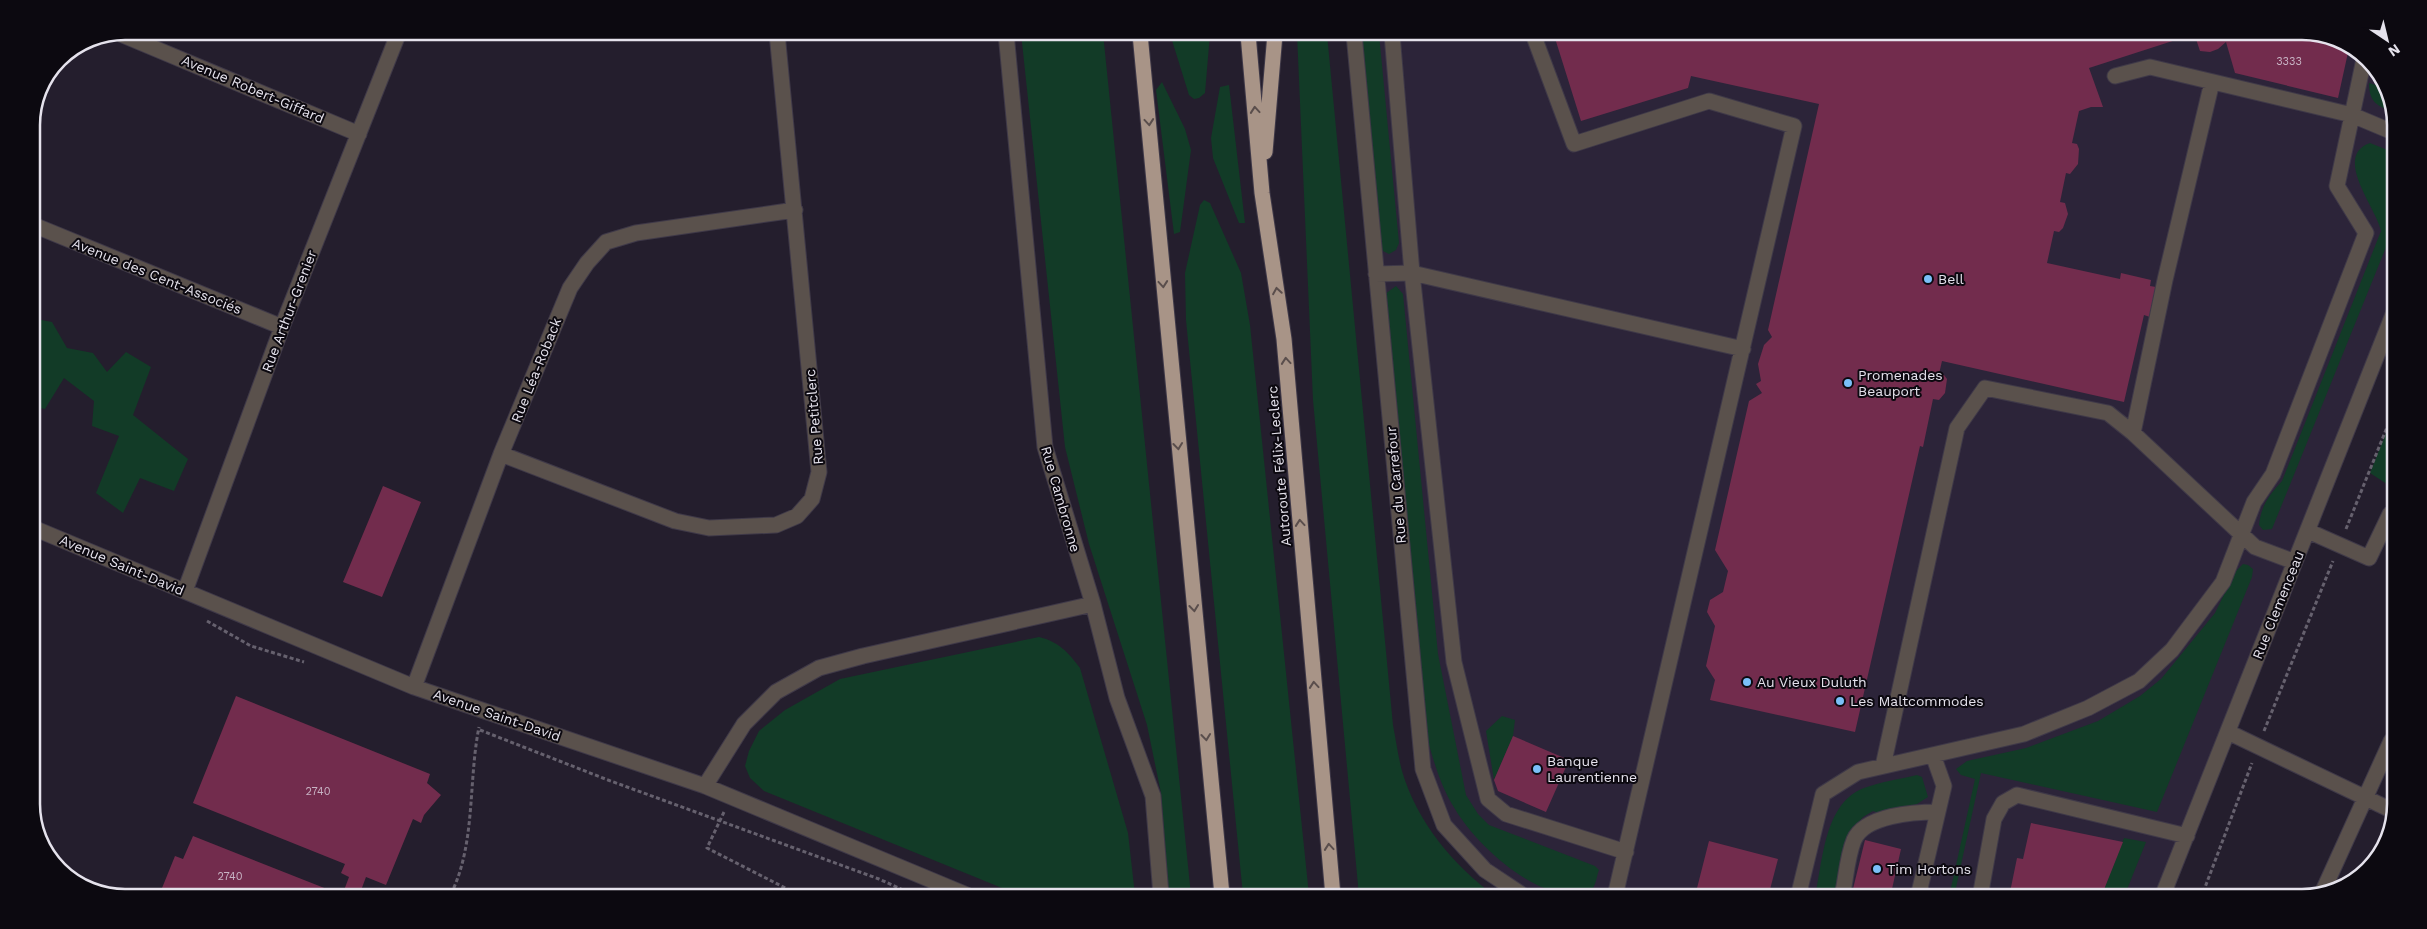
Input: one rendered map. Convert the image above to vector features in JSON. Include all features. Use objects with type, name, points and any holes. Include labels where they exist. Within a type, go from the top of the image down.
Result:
[{"type":"highway","points":[[1141,40],[1221,889]]},
{"type":"highway","name":"Autoroute Félix-Leclerc","points":[[1249,40],[1262,193],[1284,339],[1332,889]]},
{"type":"highway","points":[[1262,193],[1275,40]]},
{"type":"street","name":"Avenue Robert-Giffard","points":[[137,40],[359,134]]},
{"type":"street","name":"Rue Arthur-Grenier","points":[[185,591],[282,327],[396,40]]},
{"type":"street","name":"Rue Petitclerc","points":[[501,454],[675,521],[709,528],[776,525],[796,516],[812,499],[819,472],[778,40]]},
{"type":"street","name":"Rue Cambronne","points":[[1007,40],[1045,448],[1093,604],[1117,698],[1153,796],[1161,889]]},
{"type":"street","name":"Rue du Carrefour","points":[[1355,40],[1423,769],[1444,825],[1485,870],[1514,889]]},
{"type":"street","points":[[1393,40],[1412,273],[1454,662],[1488,799],[1506,814],[1626,852]]},
{"type":"street","points":[[1535,40],[1574,144],[1709,101],[1794,126],[1618,889]]},
{"type":"street","points":[[1800,889],[1822,794],[1858,772],[2024,734],[2088,708],[2139,682],[2172,650],[2223,582],[2254,502],[2272,474],[2366,233],[2337,186],[2363,66]]},
{"type":"street","points":[[2115,76],[2150,67],[2352,115],[2387,130]]},
{"type":"street","points":[[2133,433],[2165,280],[2212,82]]},
{"type":"street","name":"Rue Léa-Roback","points":[[414,687],[501,454],[570,288],[587,263],[606,242],[636,233],[794,210]]},
{"type":"street","name":"Avenue des Cent-Associés","points":[[40,227],[282,327]]},
{"type":"street","points":[[1376,274],[1412,273],[1742,349]]},
{"type":"street","name":"Rue Clemenceau","points":[[2165,889],[2387,330]]},
{"type":"street","points":[[1884,766],[1957,428],[1985,388],[2108,413],[2133,433],[2255,548],[2295,562]]},
{"type":"street","points":[[2308,531],[2369,558],[2387,520]]},
{"type":"street","name":"Avenue Saint-David","points":[[40,530],[414,687],[705,786],[953,889]]},
{"type":"street","points":[[705,786],[744,724],[776,692],[819,668],[1093,604]]},
{"type":"street","points":[[2228,732],[2387,808]]},
{"type":"street","points":[[2326,885],[2387,749]]},
{"type":"street","points":[[1920,889],[1944,786],[1934,755]]},
{"type":"street","points":[[1981,889],[1994,819],[2003,803],[2017,795],[2186,836]]},
{"type":"street","points":[[1844,889],[1854,840],[1872,822],[1915,812],[1938,812]]},
{"type":"path","points":[[2204,889],[2258,746],[2387,427]]},
{"type":"path","points":[[453,889],[464,860],[475,748],[482,710]]},
{"type":"path","points":[[787,889],[707,848],[718,821],[879,879],[901,889]]},
{"type":"shaded area","points":[[1355,40],[2302,40],[2329,45],[2345,51],[2369,73],[2381,92],[2387,119],[2387,330],[2165,889],[1516,889],[1444,825],[1423,769]]},
{"type":"green space","points":[[1022,40],[1104,40],[1190,889],[1169,889],[1161,793],[1147,725],[1089,544],[1065,447]]},
{"type":"green space","points":[[1172,40],[1209,40],[1205,93],[1199,98],[1194,99],[1189,95]]},
{"type":"green space","points":[[1297,40],[1328,40],[1393,725],[1402,771],[1417,808],[1438,841],[1465,871],[1486,889],[1358,889],[1313,400]]},
{"type":"green space","points":[[1360,40],[1380,40],[1399,243],[1396,250],[1389,254],[1383,251],[1379,243]]},
{"type":"green space","points":[[1162,82],[1185,129],[1191,150],[1180,232],[1174,234],[1156,90]]},
{"type":"green space","points":[[2369,83],[2378,86],[2385,109],[2372,99]]},
{"type":"green space","points":[[1229,85],[1245,223],[1239,223],[1213,158],[1211,138],[1220,87]]},
{"type":"green space","points":[[2370,143],[2387,150],[2387,245],[2272,529],[2263,530],[2259,525],[2264,506],[2282,481],[2381,231],[2356,171],[2355,159],[2359,150]]},
{"type":"green space","points":[[1204,200],[1210,203],[1241,273],[1250,325],[1308,889],[1242,889],[1186,320],[1185,273],[1200,205]]},
{"type":"green space","points":[[1396,286],[1403,294],[1438,654],[1466,795],[1478,814],[1489,825],[1595,866],[1599,870],[1592,889],[1548,889],[1521,876],[1504,864],[1475,836],[1455,809],[1440,779],[1433,759],[1424,727],[1385,294]]},
{"type":"green space","points":[[40,320],[52,322],[67,348],[93,353],[107,372],[126,352],[151,367],[133,415],[188,459],[174,491],[140,478],[123,513],[96,493],[119,436],[92,426],[94,401],[64,378],[45,409],[40,408]]},
{"type":"green space","points":[[2387,430],[2387,484],[2370,473]]},
{"type":"green space","points":[[2243,564],[2253,569],[2252,577],[2157,812],[1981,773],[1956,889],[1951,889],[1975,779],[1961,775],[1956,769],[1967,761],[2026,748],[2098,721],[2140,696],[2161,679],[2215,613],[2235,572]]},
{"type":"green space","points":[[1039,637],[1062,648],[1080,668],[1128,833],[1134,889],[1004,889],[764,791],[750,778],[745,766],[749,751],[759,731],[785,710],[840,679]]},
{"type":"green space","points":[[1502,716],[1515,720],[1513,736],[1494,780],[1486,731]]},
{"type":"green space","points":[[1917,775],[1922,777],[1928,797],[1917,804],[1879,813],[1873,811],[1863,817],[1855,827],[1837,889],[1816,889],[1823,851],[1833,820],[1841,806],[1851,796],[1864,788]]},
{"type":"green space","points":[[2124,838],[2146,842],[2127,889],[2104,889]]},
{"type":"building","name":"Promenades Beauport","points":[[1556,40],[2176,40],[2089,68],[2103,107],[2091,107],[2079,111],[2072,143],[2077,144],[2079,149],[2078,164],[2070,174],[2066,173],[2060,202],[2065,203],[2068,214],[2063,228],[2059,232],[2054,231],[2047,263],[2120,279],[2121,273],[2151,280],[2150,286],[2156,287],[2150,317],[2144,315],[2124,402],[1942,361],[1939,374],[1944,375],[1947,379],[1945,393],[1939,400],[1933,399],[1923,447],[1920,446],[1855,732],[1710,700],[1715,680],[1706,666],[1715,626],[1707,612],[1710,600],[1723,592],[1728,571],[1715,550],[1749,401],[1762,393],[1756,384],[1761,381],[1758,364],[1764,345],[1772,337],[1768,330],[1819,104],[1691,76],[1688,88],[1581,121]]},
{"type":"building","points":[[2196,40],[2302,40],[2329,45],[2348,53],[2338,98],[2235,73],[2226,42],[2218,49],[2210,52],[2200,51]]},
{"type":"building","points":[[383,486],[421,502],[382,597],[343,582]]},
{"type":"building","points":[[236,696],[430,774],[427,783],[441,795],[424,815],[421,823],[413,819],[386,885],[366,877],[362,889],[344,889],[349,877],[341,873],[345,864],[193,803]]},
{"type":"building","points":[[1513,736],[1569,760],[1546,812],[1498,791],[1494,780]]},
{"type":"building","points":[[2031,823],[2123,842],[2104,889],[2011,889],[2017,858],[2023,859]]},
{"type":"building","points":[[193,836],[327,889],[162,889],[175,856],[183,859]]},
{"type":"building","name":"Tim Hortons","points":[[1865,840],[1901,849],[1892,889],[1853,889]]},
{"type":"building","points":[[1709,841],[1778,859],[1770,889],[1697,889]]},
{"type":"place","name":"Bell","points":[[1928,279]]},
{"type":"place","name":"Promenades Beauport","points":[[1848,383]]},
{"type":"place","name":"Au Vieux Duluth","points":[[1747,682]]},
{"type":"place","name":"Les Maltcommodes","points":[[1840,701]]},
{"type":"place","name":"Banque Laurentienne","points":[[1537,769]]},
{"type":"place","name":"Tim Hortons","points":[[1877,869]]}]
